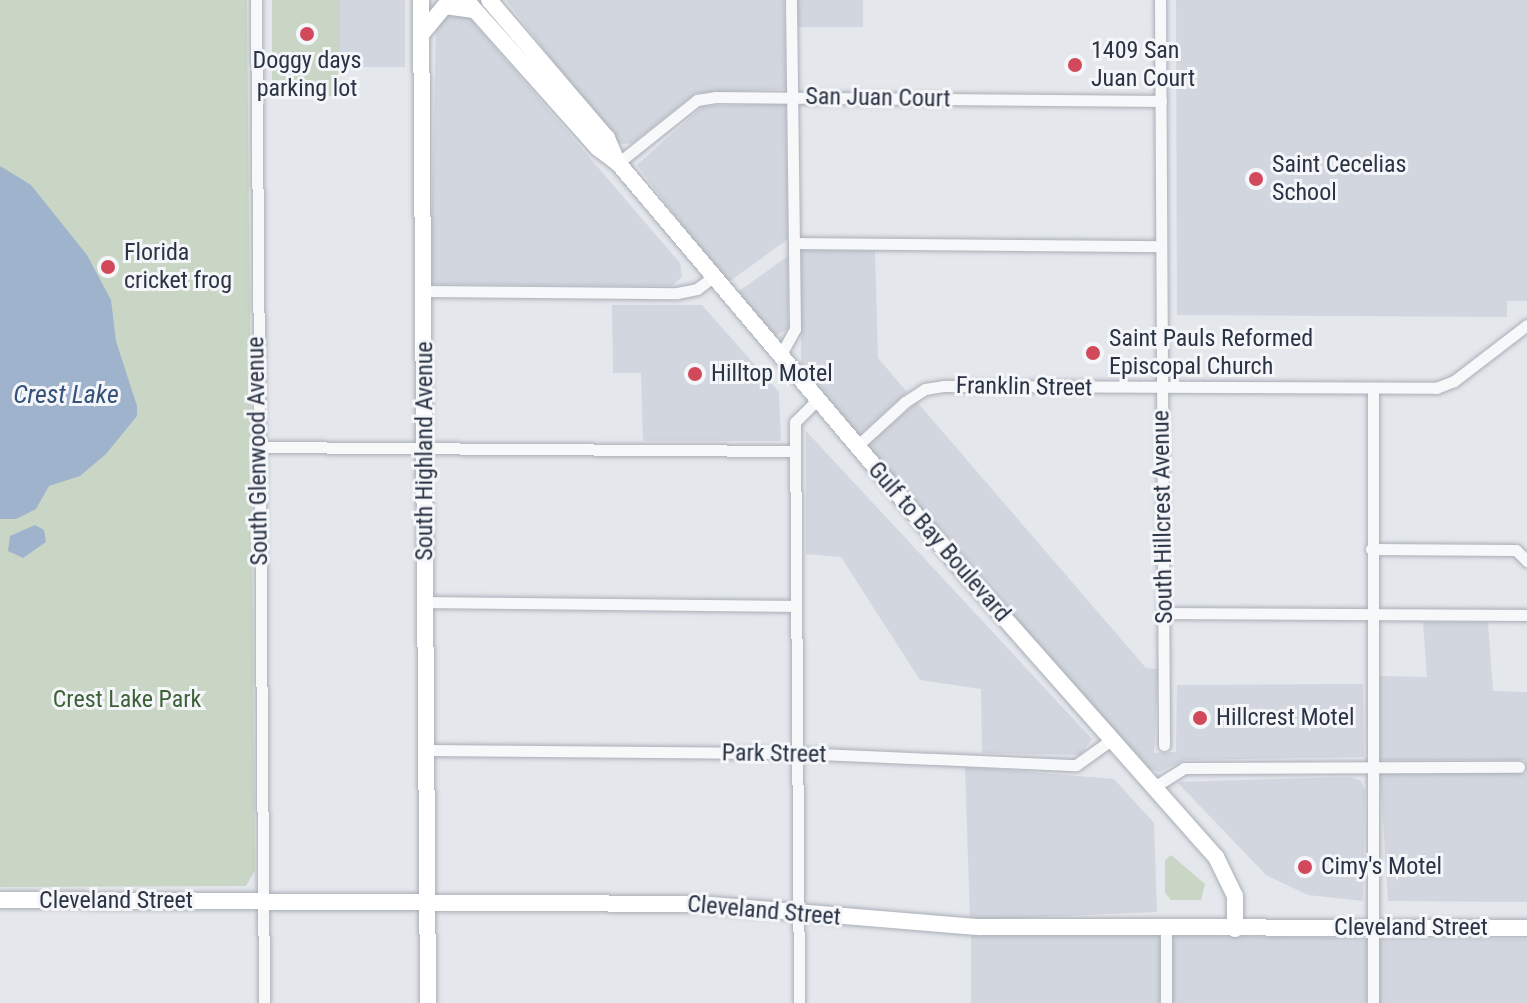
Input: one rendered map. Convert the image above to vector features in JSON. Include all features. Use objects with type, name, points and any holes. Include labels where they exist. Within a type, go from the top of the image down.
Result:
[{"type":"street","name":"South Glenwood Avenue","points":[[256,0],[264,1003]]},
{"type":"street","name":"South Highland Avenue","points":[[421,0],[428,1003]]},
{"type":"street","name":"Gulf to Bay Boulevard","points":[[489,0],[607,138],[618,163]]},
{"type":"street","points":[[780,356],[795,329],[791,0]]},
{"type":"street","name":"South Hillcrest Avenue","points":[[1160,0],[1164,745]]},
{"type":"street","points":[[422,34],[445,6],[471,6]]},
{"type":"street","name":"Gulf to Bay Boulevard","points":[[471,6],[598,148],[618,163],[817,400],[1230,876],[1235,929]]},
{"type":"street","name":"San Juan Court","points":[[618,163],[697,100],[792,97],[1161,101]]},
{"type":"street","points":[[795,243],[1161,246]]},
{"type":"street","points":[[424,291],[677,293],[697,289],[713,277]]},
{"type":"street","name":"Franklin Street","points":[[857,446],[925,389],[1415,391],[1454,381],[1527,325]]},
{"type":"street","points":[[1373,390],[1373,1003]]},
{"type":"street","points":[[799,1003],[795,422],[817,400]]},
{"type":"street","points":[[259,447],[795,451]]},
{"type":"street","points":[[1371,549],[1516,550],[1527,561]]},
{"type":"street","points":[[426,602],[795,606]]},
{"type":"street","points":[[1164,613],[1527,615]]},
{"type":"street","name":"Park Street","points":[[427,750],[797,753],[1076,765],[1111,740]]},
{"type":"street","points":[[1154,787],[1184,768],[1519,767]]},
{"type":"street","name":"Cleveland Street","points":[[0,900],[698,904],[903,924],[1235,929],[1527,928]]},
{"type":"street","points":[[1166,928],[1166,1003]]},
{"type":"shaded area","points":[[340,0],[405,0],[405,67],[340,67]]},
{"type":"shaded area","points":[[506,0],[784,0],[786,89],[696,93],[632,143],[623,144],[614,141]]},
{"type":"shaded area","points":[[797,0],[863,0],[863,27],[797,27]]},
{"type":"shaded area","points":[[1176,0],[1527,0],[1527,301],[1507,301],[1507,317],[1177,315]]},
{"type":"shaded area","points":[[447,13],[468,16],[680,263],[682,277],[672,286],[430,284],[436,30]]},
{"type":"shaded area","points":[[786,104],[788,239],[726,284],[637,165],[703,106]]},
{"type":"shaded area","points":[[801,250],[875,251],[878,358],[907,392],[857,437],[801,371]]},
{"type":"shaded area","points":[[788,256],[788,329],[772,338],[735,294]]},
{"type":"shaded area","points":[[612,305],[702,305],[779,392],[781,441],[643,441],[641,373],[613,373]]},
{"type":"shaded area","points":[[917,402],[1146,668],[1158,669],[1154,753],[1176,752],[1177,685],[1363,684],[1364,757],[1185,760],[1159,772],[1144,767],[866,447]]},
{"type":"shaded area","points":[[806,431],[1092,739],[1080,755],[982,753],[981,689],[920,680],[841,557],[806,554]]},
{"type":"shaded area","points":[[1423,622],[1488,622],[1493,691],[1527,692],[1527,902],[1388,901],[1380,774],[1526,773],[1525,760],[1380,760],[1378,676],[1427,677]]},
{"type":"shaded area","points":[[965,767],[1114,779],[1154,823],[1157,912],[970,920]]},
{"type":"shaded area","points":[[1350,777],[1361,781],[1365,791],[1363,901],[1308,895],[1266,875],[1177,782]]},
{"type":"shaded area","points":[[971,935],[1160,935],[1160,1003],[971,1003]]},
{"type":"shaded area","points":[[1172,935],[1367,938],[1366,1003],[1171,1003]]},
{"type":"shaded area","points":[[1379,939],[1527,939],[1527,1003],[1379,1003]]},
{"type":"green space","name":"Crest Lake Park","points":[[0,0],[247,0],[255,870],[246,886],[0,887]]},
{"type":"green space","name":"Doggy days parking lot","points":[[272,0],[340,0],[340,96],[272,96]]},
{"type":"green space","points":[[1171,855],[1205,884],[1201,900],[1171,900],[1165,893],[1165,860]]},
{"type":"water","name":"Crest Lake","points":[[0,166],[31,185],[87,255],[111,300],[116,341],[137,406],[137,416],[106,454],[80,476],[49,486],[36,509],[16,519],[0,519]]},
{"type":"water","points":[[35,525],[44,530],[46,542],[23,558],[8,551],[10,536]]},
{"type":"place","name":"Doggy days parking lot","points":[[307,34]]},
{"type":"place","name":"1409 San Juan Court","points":[[1075,65]]},
{"type":"place","name":"Saint Cecelias School","points":[[1256,179]]},
{"type":"place","name":"Florida cricket frog","points":[[108,267]]},
{"type":"place","name":"Saint Pauls Reformed Episcopal Church","points":[[1093,353]]},
{"type":"place","name":"Hilltop Motel","points":[[695,374]]},
{"type":"place","name":"Hillcrest Motel","points":[[1200,718]]},
{"type":"place","name":"Cimy's Motel","points":[[1305,867]]}]
